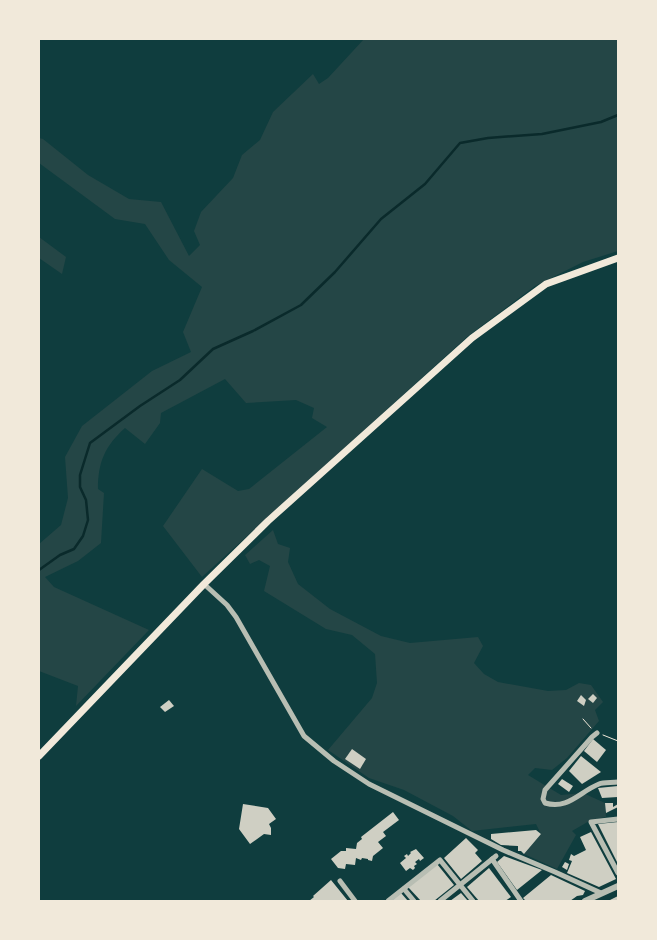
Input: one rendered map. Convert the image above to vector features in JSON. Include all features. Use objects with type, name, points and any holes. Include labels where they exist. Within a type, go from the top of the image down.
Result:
[{"type":"main road","points":[[39,756],[204,584],[268,521],[472,338],[546,284],[618,258]]},
{"type":"street","points":[[204,584],[227,605],[236,617],[304,736],[334,761],[369,784],[442,818],[503,850],[601,893]]},
{"type":"street","points":[[596,734],[545,790],[543,798],[546,803],[555,806],[564,804],[600,784],[618,782]]},
{"type":"street","points":[[618,820],[591,822],[618,873]]},
{"type":"street","points":[[440,901],[494,858],[518,900]]},
{"type":"street","points":[[388,901],[440,860],[473,901]]},
{"type":"street","points":[[340,882],[355,901]]},
{"type":"street","points":[[585,901],[618,886]]},
{"type":"street","points":[[404,889],[414,901]]},
{"type":"shaded area","points":[[364,39],[618,39],[618,251],[583,262],[535,286],[468,336],[202,577],[163,526],[202,469],[238,491],[249,489],[327,427],[312,418],[314,408],[296,400],[246,403],[225,379],[161,413],[160,423],[145,444],[125,428],[112,441],[104,455],[99,471],[98,489],[104,493],[101,543],[78,561],[45,577],[54,587],[149,630],[76,706],[78,686],[39,671],[39,544],[61,525],[68,498],[65,457],[82,426],[152,371],[191,352],[183,332],[202,287],[169,260],[145,224],[115,219],[39,163],[39,138],[43,139],[88,175],[129,199],[161,202],[189,256],[200,245],[194,231],[201,212],[233,178],[242,155],[260,140],[273,112],[313,74],[319,84],[328,78]]},
{"type":"shaded area","points":[[39,237],[66,257],[62,274],[39,258]]},
{"type":"shaded area","points":[[273,530],[278,544],[290,548],[288,562],[298,584],[330,609],[381,636],[410,643],[478,637],[483,646],[474,663],[484,674],[498,682],[548,691],[566,690],[579,683],[591,685],[603,702],[595,710],[599,721],[567,758],[552,770],[535,768],[528,775],[561,795],[583,793],[605,803],[606,817],[591,820],[572,831],[576,835],[557,869],[524,854],[541,834],[536,824],[472,831],[453,816],[404,790],[369,778],[328,750],[372,698],[377,683],[375,654],[352,635],[326,629],[264,591],[270,566],[259,560],[250,564],[245,555]]},
{"type":"building","points":[[593,694],[597,698],[593,703],[588,699]]},
{"type":"building","points":[[581,695],[586,700],[584,706],[577,701]]},
{"type":"building","points":[[169,700],[174,706],[165,712],[160,707]]},
{"type":"building","points":[[593,739],[606,750],[597,762],[584,751]]},
{"type":"building","points":[[352,749],[366,759],[360,769],[345,759]]},
{"type":"building","points":[[581,756],[601,772],[582,784],[569,771]]},
{"type":"building","points":[[562,779],[573,786],[569,792],[558,784]]},
{"type":"building","points":[[618,786],[618,797],[602,798],[598,788]]},
{"type":"building","points":[[605,803],[613,803],[613,807],[618,804],[618,807],[606,813]]},
{"type":"building","points":[[243,804],[268,808],[276,819],[269,824],[271,835],[264,834],[250,844],[239,829]]},
{"type":"building","points":[[393,812],[399,820],[383,832],[386,836],[378,842],[383,848],[373,856],[372,861],[356,858],[355,865],[346,864],[345,869],[338,868],[331,859],[341,851],[346,851],[346,848],[356,849],[357,843],[362,839],[361,837]]},
{"type":"building","points":[[618,822],[618,864],[598,824]]},
{"type":"building","points":[[536,830],[541,834],[524,854],[518,851],[518,846],[501,845],[491,839],[491,834]]},
{"type":"building","points":[[591,832],[616,879],[599,887],[567,873],[572,861],[569,860],[571,854],[574,856],[586,850],[580,837]]},
{"type":"building","points":[[466,838],[478,850],[475,853],[482,861],[461,879],[444,858]]},
{"type":"building","points":[[416,849],[424,858],[415,862],[417,864],[413,870],[410,868],[406,871],[400,863],[406,858],[404,856],[407,854],[408,856],[410,852]]},
{"type":"building","points":[[504,856],[542,870],[517,890],[497,862]]},
{"type":"building","points":[[565,862],[569,864],[567,870],[562,867]]},
{"type":"building","points":[[437,864],[454,885],[434,901],[421,901],[408,887]]},
{"type":"building","points":[[489,868],[511,897],[505,901],[479,901],[467,887]]},
{"type":"building","points":[[551,875],[585,891],[583,895],[577,896],[570,901],[526,901],[523,898]]},
{"type":"building","points":[[331,880],[348,901],[309,901],[313,896]]},
{"type":"building","points":[[401,893],[408,901],[391,901]]},
{"type":"building","points":[[461,893],[468,901],[450,901]]},
{"type":"building","points":[[618,896],[618,901],[608,901]]},
{"type":"waterway","points":[[39,570],[60,555],[74,549],[83,536],[88,520],[86,500],[80,487],[80,475],[90,443],[140,406],[180,380],[213,349],[253,331],[301,305],[335,272],[381,219],[425,184],[460,143],[488,138],[542,134],[601,122],[618,115]]}]
